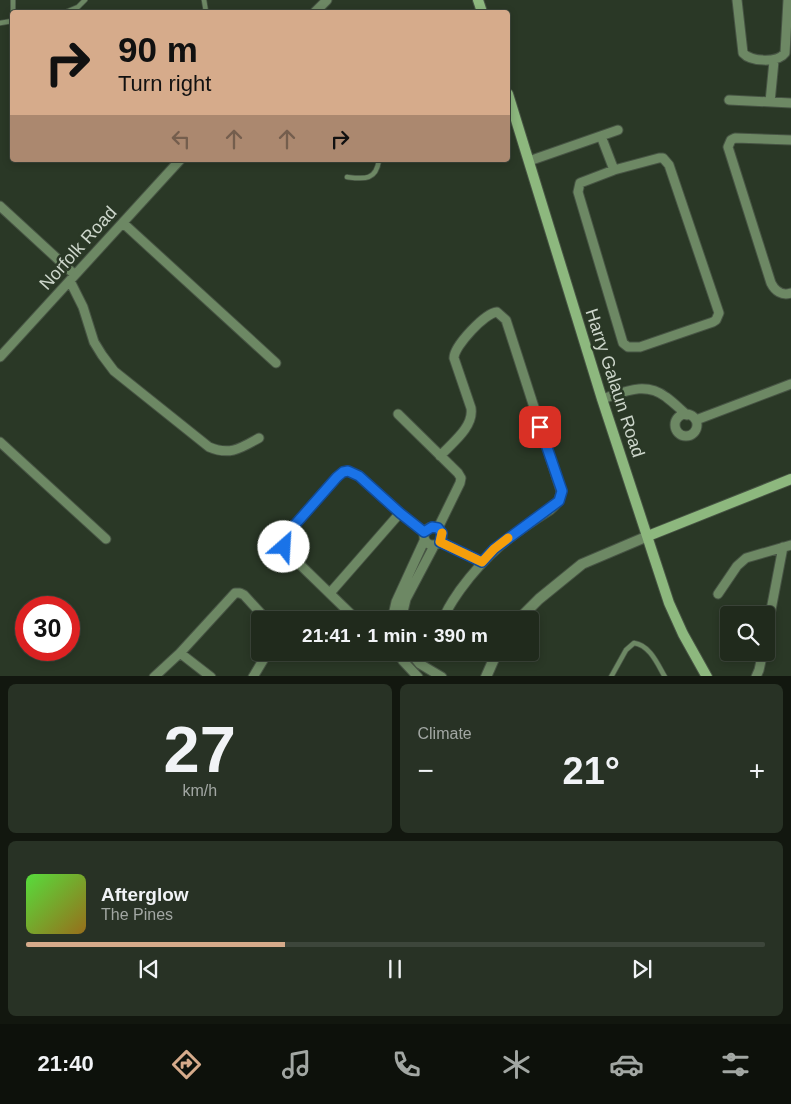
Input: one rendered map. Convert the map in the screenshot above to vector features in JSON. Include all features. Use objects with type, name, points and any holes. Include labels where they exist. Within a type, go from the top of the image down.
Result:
[{"type":"main road","name":"Harry Galaun Road","points":[[510,100],[602,399],[673,610],[683,634],[707,676]]},
{"type":"main road","points":[[648,536],[791,479]]},
{"type":"street","points":[[317,10],[327,0]]},
{"type":"street","points":[[737,0],[743,53],[749,58],[774,61],[781,58],[785,53],[788,0]]},
{"type":"street","points":[[770,102],[774,61]]},
{"type":"street","points":[[729,100],[791,103]]},
{"type":"street","points":[[529,161],[618,130]]},
{"type":"street","points":[[601,136],[614,170]]},
{"type":"street","points":[[791,140],[735,138],[731,140],[728,147],[773,288],[780,293],[791,293]]},
{"type":"street","points":[[659,158],[663,158],[668,163],[718,306],[719,314],[716,320],[635,348],[626,346],[623,343],[578,190],[580,183],[614,170],[659,158]]},
{"type":"street","name":"Norfolk Road","points":[[0,357],[178,162]]},
{"type":"street","points":[[0,206],[73,278],[94,342],[114,371],[209,447],[228,452],[259,438]]},
{"type":"street","points":[[123,222],[276,363]]},
{"type":"street","points":[[440,456],[467,426],[472,415],[454,358],[455,351],[459,344],[489,314],[497,312],[506,320],[562,491],[557,504],[494,549],[449,605],[447,611]]},
{"type":"street","points":[[696,420],[791,384]]},
{"type":"street","points":[[602,399],[632,389],[648,388],[665,396],[673,404],[694,417],[696,420],[696,430],[691,435],[684,436],[676,430],[677,419],[673,404]]},
{"type":"street","points":[[398,414],[458,473],[461,481],[438,528]]},
{"type":"street","points":[[677,419],[687,414]]},
{"type":"street","points":[[0,442],[106,539]]},
{"type":"street","points":[[348,611],[286,551],[283,542],[285,536],[330,484],[343,472],[352,472],[400,513],[424,536],[429,545],[437,544],[482,562]]},
{"type":"street","points":[[330,592],[400,513]]},
{"type":"street","points":[[394,611],[424,536],[432,527],[438,528],[442,533],[406,599],[403,611]]},
{"type":"street","points":[[527,611],[582,564],[648,536]]},
{"type":"street","points":[[718,594],[737,566],[746,558],[787,546],[773,606]]},
{"type":"street","points":[[154,676],[180,653],[235,593],[244,595],[259,611]]},
{"type":"street","points":[[180,653],[211,676]]},
{"type":"street","points":[[252,676],[262,661]]},
{"type":"street","points":[[402,661],[418,676]]},
{"type":"street","points":[[418,661],[441,676]]},
{"type":"street","points":[[486,676],[493,661]]},
{"type":"street","points":[[756,676],[761,661]]},
{"type":"lane","points":[[71,10],[78,7],[85,0]]},
{"type":"lane","points":[[347,177],[364,179],[372,176],[378,168],[379,162]]},
{"type":"lane","points":[[611,676],[626,650],[634,643],[646,648],[663,676]]},
{"type":"slow traffic","points":[[442,533],[440,542],[482,562],[508,538]]},
{"type":"route","points":[[284,547],[285,536],[337,477],[343,472],[348,471],[359,476],[424,532],[432,527],[438,528],[442,533],[440,542],[482,562],[494,549],[550,510],[561,498],[562,491],[540,427]]}]
